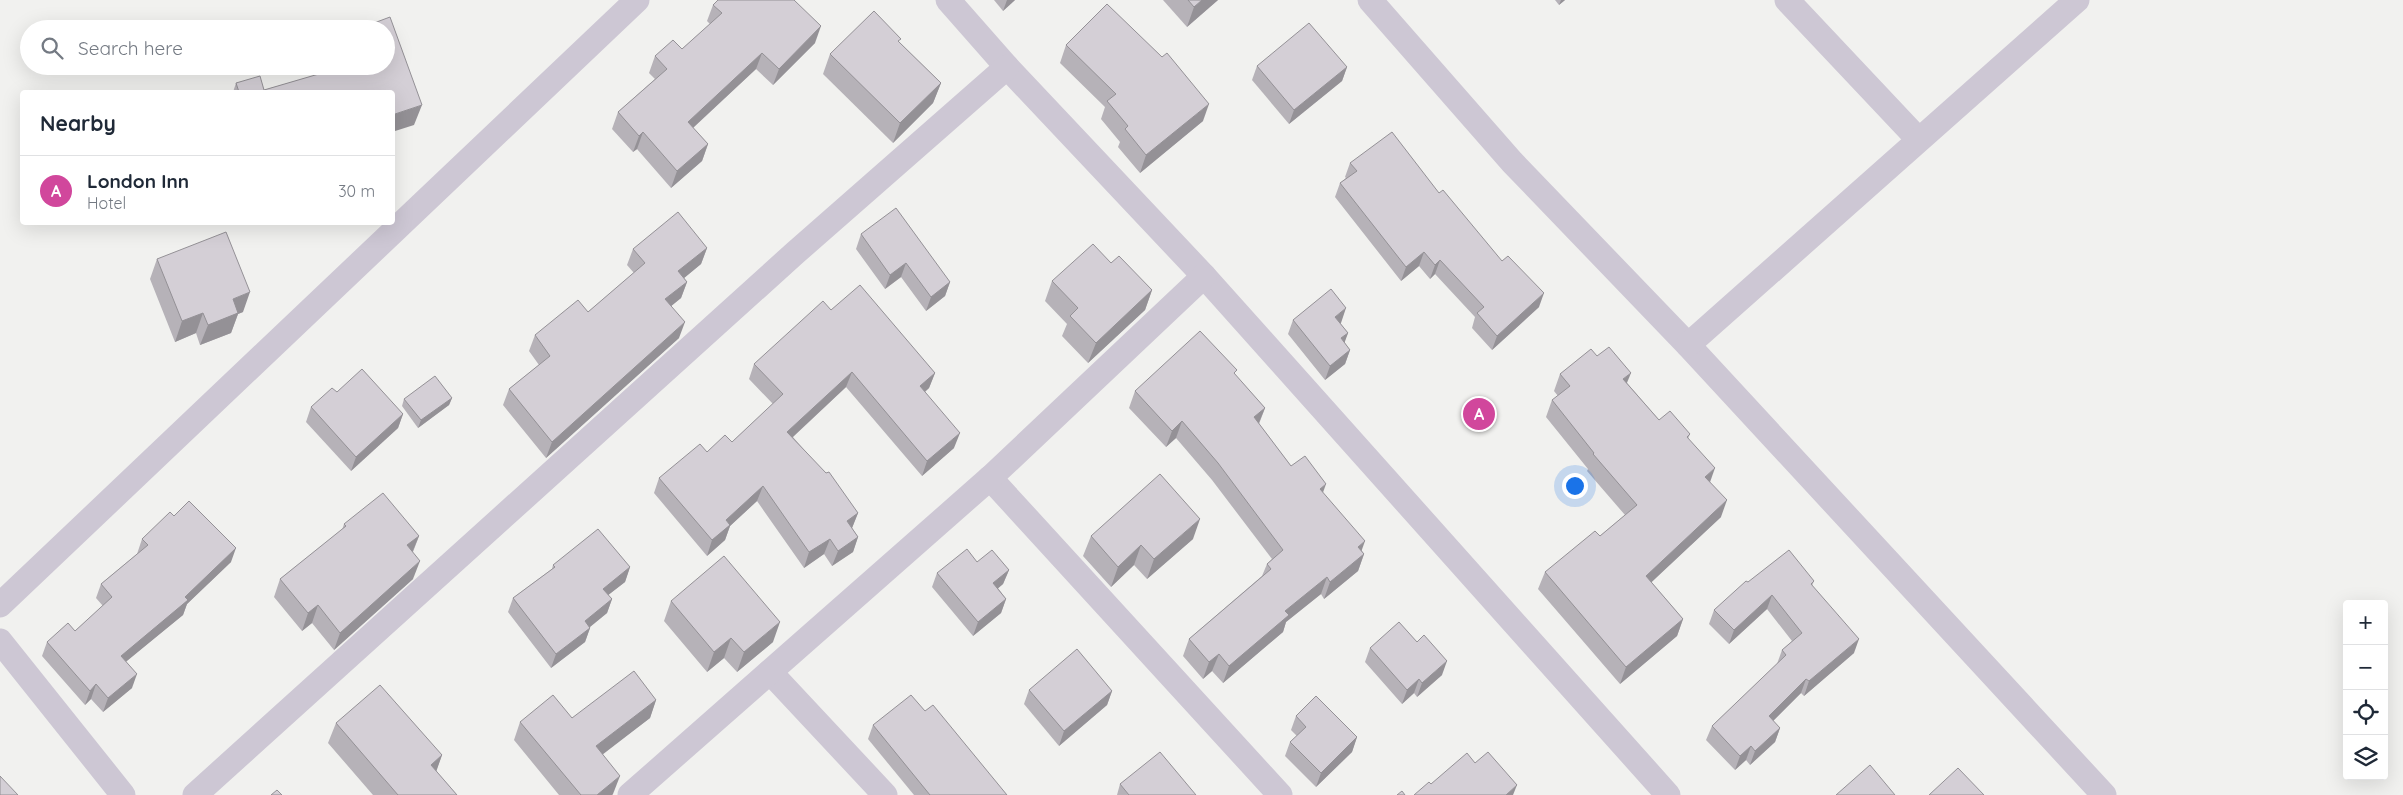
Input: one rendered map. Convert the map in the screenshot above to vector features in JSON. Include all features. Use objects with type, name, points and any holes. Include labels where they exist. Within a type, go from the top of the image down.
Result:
[{"type":"street","points":[[0,605],[637,0]]},
{"type":"street","points":[[948,0],[1007,67],[1204,276],[1668,795]]},
{"type":"street","points":[[1370,0],[1512,162],[1688,345],[2102,794]]},
{"type":"street","points":[[1787,0],[1918,139]]},
{"type":"street","points":[[1688,345],[1918,139],[2077,0]]},
{"type":"street","points":[[195,795],[795,252],[1007,67]]},
{"type":"street","points":[[630,795],[990,478],[1204,276]]},
{"type":"street","points":[[990,478],[1280,795]]},
{"type":"street","points":[[0,641],[123,795]]},
{"type":"street","points":[[770,672],[885,795]]},
{"type":"building","points":[[718,0],[794,0],[821,26],[779,69],[762,53],[688,122],[708,144],[677,171],[643,132],[639,136],[618,112],[667,69],[655,56],[673,40],[682,49],[722,13],[713,5]]},
{"type":"building","points":[[1188,0],[1202,0],[1194,7]]},
{"type":"building","points":[[1107,4],[1162,57],[1167,53],[1209,104],[1146,155],[1125,129],[1128,126],[1107,101],[1116,94],[1066,45]]},
{"type":"building","points":[[874,11],[901,39],[898,41],[941,83],[900,123],[830,54]]},
{"type":"building","points":[[1309,23],[1347,67],[1294,110],[1257,66]]},
{"type":"building","points":[[395,31],[422,105],[395,114],[395,90],[264,90],[315,75],[395,75]]},
{"type":"building","points":[[260,76],[264,90],[238,90],[236,83]]},
{"type":"building","points":[[1392,132],[1439,193],[1443,190],[1502,261],[1508,256],[1544,293],[1497,336],[1477,313],[1484,307],[1440,260],[1435,265],[1424,252],[1406,267],[1340,183],[1357,171],[1350,163]]},
{"type":"building","points":[[896,208],[950,282],[931,297],[906,263],[890,275],[861,234]]},
{"type":"building","points":[[678,212],[707,248],[678,271],[687,282],[665,299],[685,322],[552,442],[509,389],[550,356],[535,335],[578,300],[588,312],[645,263],[633,249]]},
{"type":"building","points":[[226,232],[250,292],[233,299],[238,313],[208,325],[203,313],[182,321],[157,259]]},
{"type":"building","points":[[1093,244],[1111,263],[1119,256],[1152,290],[1096,343],[1070,316],[1078,308],[1052,281]]},
{"type":"building","points":[[860,285],[935,373],[920,386],[960,433],[927,461],[852,372],[787,432],[826,473],[829,472],[858,513],[847,521],[858,537],[838,551],[830,539],[809,552],[763,486],[726,520],[730,525],[712,540],[659,478],[700,444],[707,452],[725,435],[732,442],[783,394],[754,364],[823,301],[831,310]]},
{"type":"building","points":[[1331,289],[1346,308],[1335,317],[1348,333],[1341,338],[1350,350],[1330,366],[1293,320]]},
{"type":"building","points":[[1200,331],[1237,370],[1234,373],[1265,408],[1254,417],[1291,466],[1305,456],[1326,484],[1320,489],[1365,541],[1358,547],[1364,554],[1330,582],[1327,577],[1285,611],[1289,615],[1229,666],[1219,654],[1209,662],[1189,639],[1271,569],[1267,564],[1283,550],[1218,463],[1182,421],[1172,431],[1135,391]]},
{"type":"building","points":[[1609,347],[1631,373],[1623,379],[1659,420],[1670,411],[1690,434],[1687,437],[1715,468],[1705,477],[1727,500],[1646,576],[1683,619],[1626,667],[1545,572],[1595,531],[1600,536],[1637,505],[1593,454],[1552,400],[1570,386],[1560,374],[1591,349],[1597,356]]},
{"type":"building","points":[[362,369],[403,414],[356,457],[311,407],[332,388],[337,392]]},
{"type":"building","points":[[435,376],[452,398],[421,420],[404,399]]},
{"type":"building","points":[[1160,474],[1200,519],[1154,559],[1141,545],[1118,567],[1091,536]]},
{"type":"building","points":[[383,493],[419,536],[407,545],[420,561],[340,633],[318,605],[308,613],[280,579],[346,526],[344,524]]},
{"type":"building","points":[[189,501],[236,548],[185,597],[188,600],[121,656],[137,674],[108,698],[96,684],[90,691],[47,642],[68,623],[75,631],[112,597],[101,584],[148,545],[142,539],[170,512],[174,516]]},
{"type":"building","points":[[598,529],[630,567],[603,589],[612,599],[585,621],[590,628],[556,654],[513,598],[555,567],[553,565]]},
{"type":"building","points":[[967,549],[977,562],[992,550],[1009,570],[993,583],[1006,599],[978,622],[937,573]]},
{"type":"building","points":[[1789,550],[1814,581],[1811,584],[1859,639],[1809,681],[1806,679],[1769,716],[1780,728],[1755,751],[1751,746],[1740,756],[1712,726],[1786,655],[1782,650],[1802,633],[1772,595],[1734,630],[1714,610],[1746,581],[1748,582]]},
{"type":"building","points":[[724,556],[780,622],[744,652],[731,638],[714,652],[671,601]]},
{"type":"building","points":[[1399,622],[1417,642],[1424,635],[1447,661],[1422,683],[1419,679],[1407,690],[1370,648]]},
{"type":"building","points":[[1077,649],[1112,691],[1064,731],[1029,690]]},
{"type":"building","points":[[634,671],[656,700],[596,746],[620,776],[597,795],[581,795],[520,722],[553,695],[572,718]]},
{"type":"building","points":[[380,685],[442,755],[431,765],[457,795],[398,795],[336,723]]},
{"type":"building","points":[[911,695],[925,711],[933,705],[1007,795],[930,795],[873,725]]},
{"type":"building","points":[[1316,696],[1357,737],[1321,773],[1290,742],[1306,727],[1296,716]]},
{"type":"building","points":[[1160,752],[1196,795],[1129,795],[1120,784]]},
{"type":"building","points":[[1488,752],[1517,785],[1506,795],[1414,795],[1429,782],[1431,784],[1467,753],[1475,763]]},
{"type":"building","points":[[1870,765],[1895,795],[1836,795]]},
{"type":"building","points":[[1958,768],[1984,795],[1929,795]]},
{"type":"building","points":[[0,776],[18,795],[0,795]]},
{"type":"building","points":[[277,790],[282,795],[271,795]]},
{"type":"building","points":[[1402,791],[1405,795],[1397,795]]},
{"type":"place","name":"London Inn","points":[[1479,414]]}]
